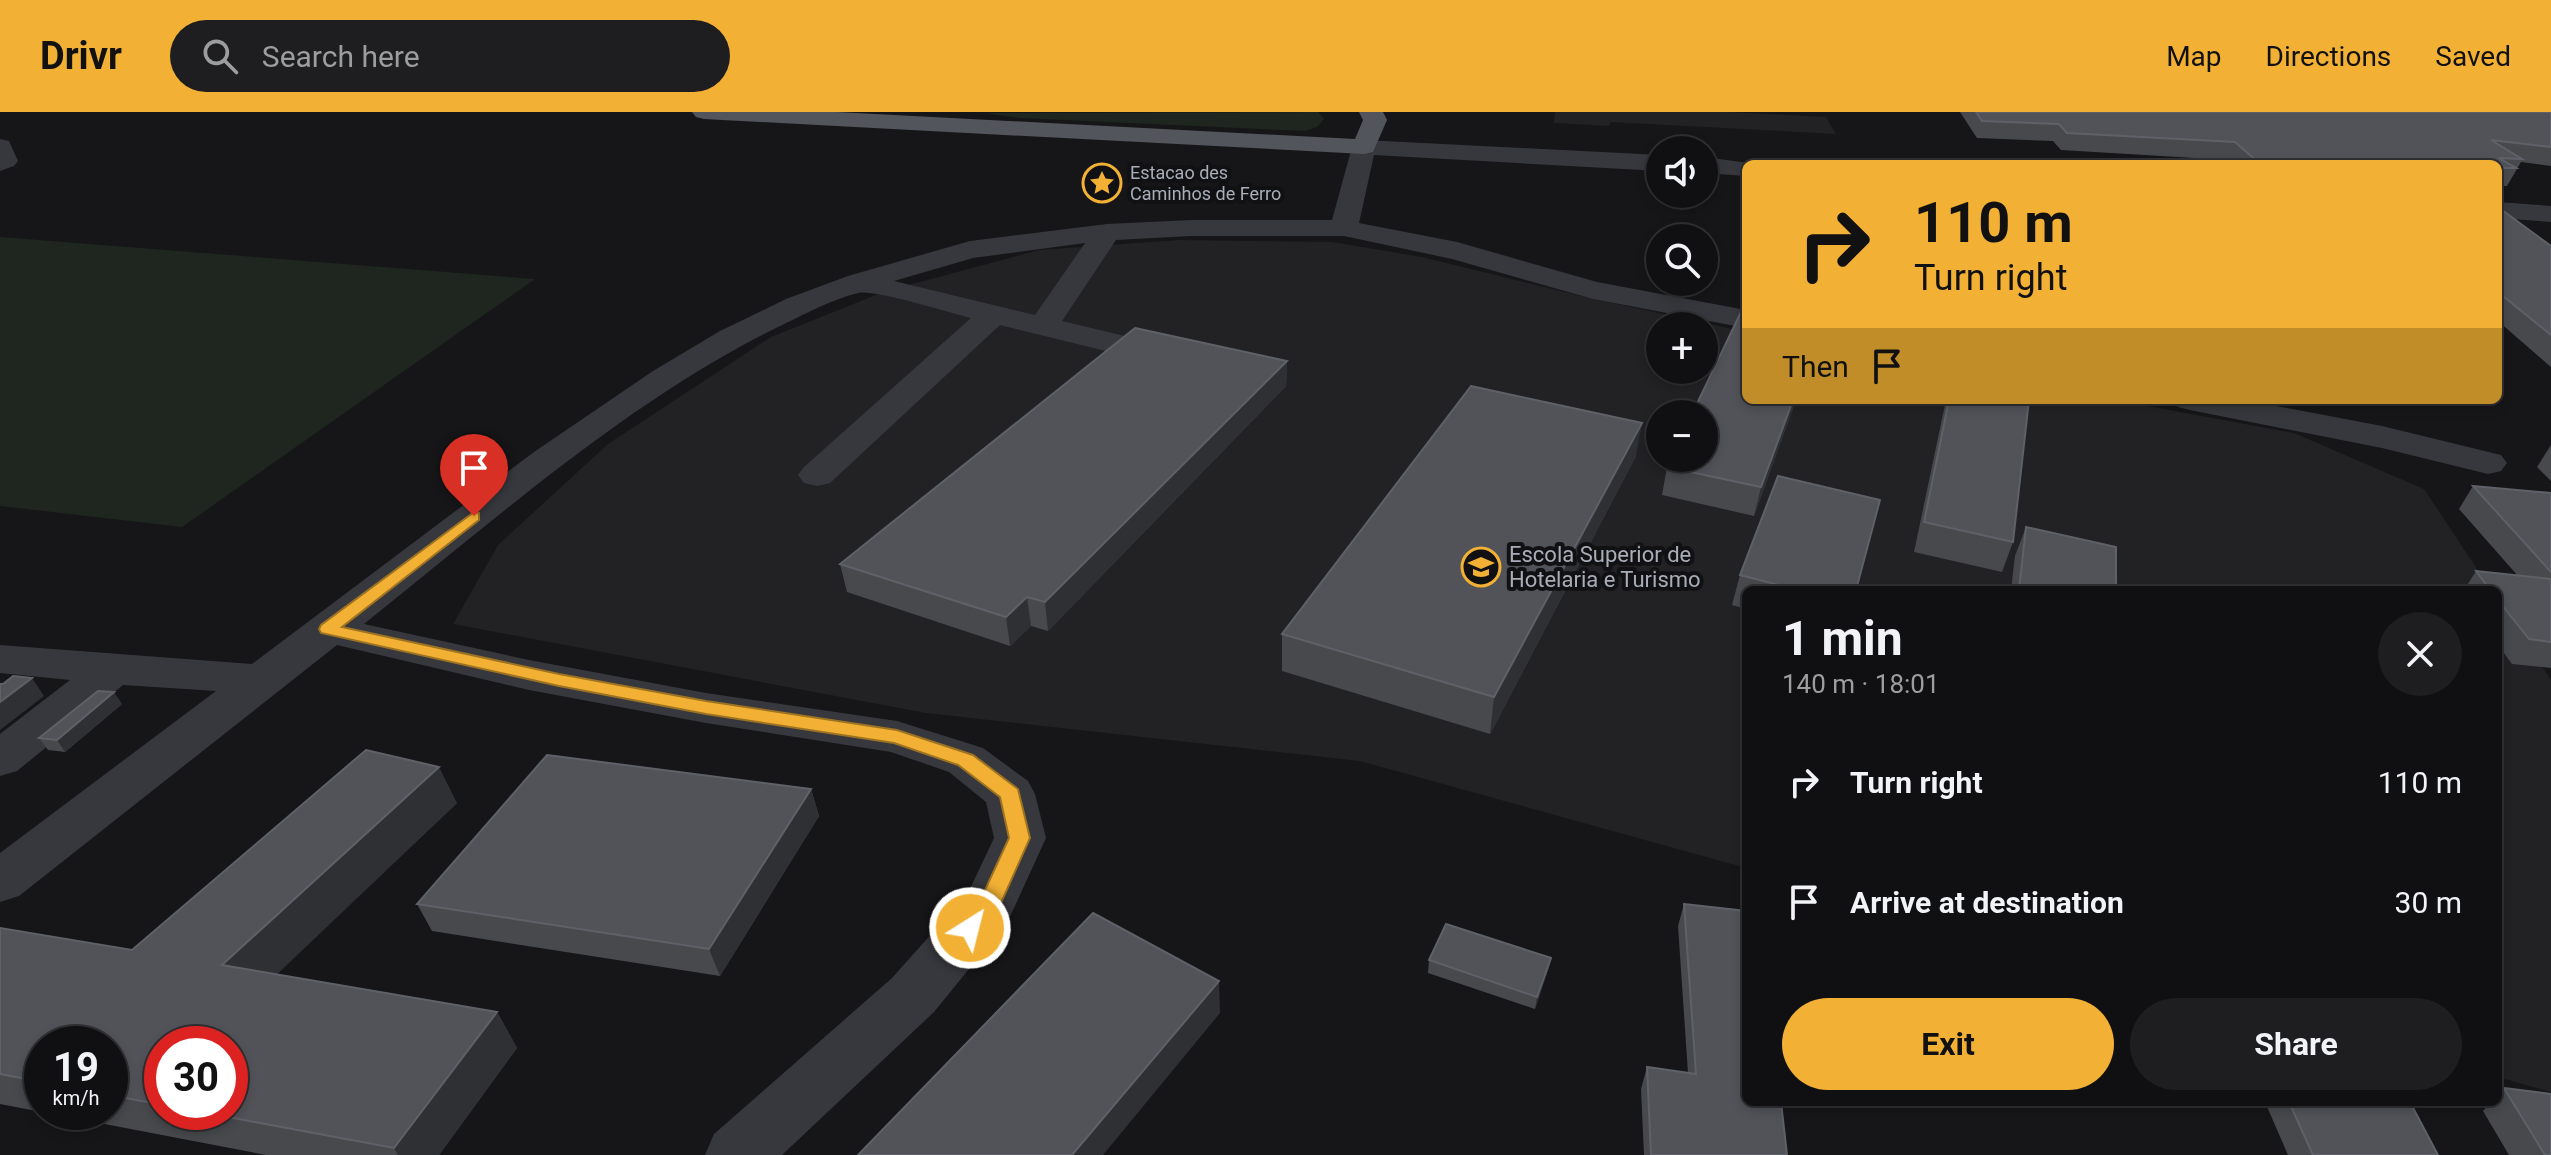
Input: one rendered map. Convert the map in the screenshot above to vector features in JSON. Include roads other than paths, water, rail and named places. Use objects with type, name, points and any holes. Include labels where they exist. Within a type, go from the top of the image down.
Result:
[{"type":"main road","points":[[704,112],[947,118],[1364,147],[1375,120],[1371,112]]},
{"type":"street","points":[[0,146],[5,161],[0,163]]},
{"type":"street","points":[[1344,228],[1364,147],[1646,162]]},
{"type":"street","points":[[1718,166],[1742,168]]},
{"type":"street","points":[[2502,210],[2551,214]]},
{"type":"street","points":[[0,882],[547,460],[665,378],[731,338],[797,306],[859,282],[970,250],[1107,232],[1191,228],[1344,228],[1457,251],[1606,293],[1742,318]]},
{"type":"street","points":[[1043,326],[1107,232]]},
{"type":"street","points":[[859,282],[1122,345]]},
{"type":"street","points":[[817,475],[994,314]]},
{"type":"street","points":[[2211,404],[2382,437],[2488,463]]},
{"type":"street","points":[[328,629],[573,683],[706,708],[897,737],[966,760],[1010,794],[1020,838],[989,906],[913,995],[737,1155]]},
{"type":"street","points":[[0,659],[263,679]]},
{"type":"street","points":[[0,759],[113,670]]},
{"type":"place","name":"Estacao des Caminhos de Ferro","points":[[1102,183]]},
{"type":"place","name":"Escola Superior de Hotelaria e Turismo","points":[[1481,567]]}]
